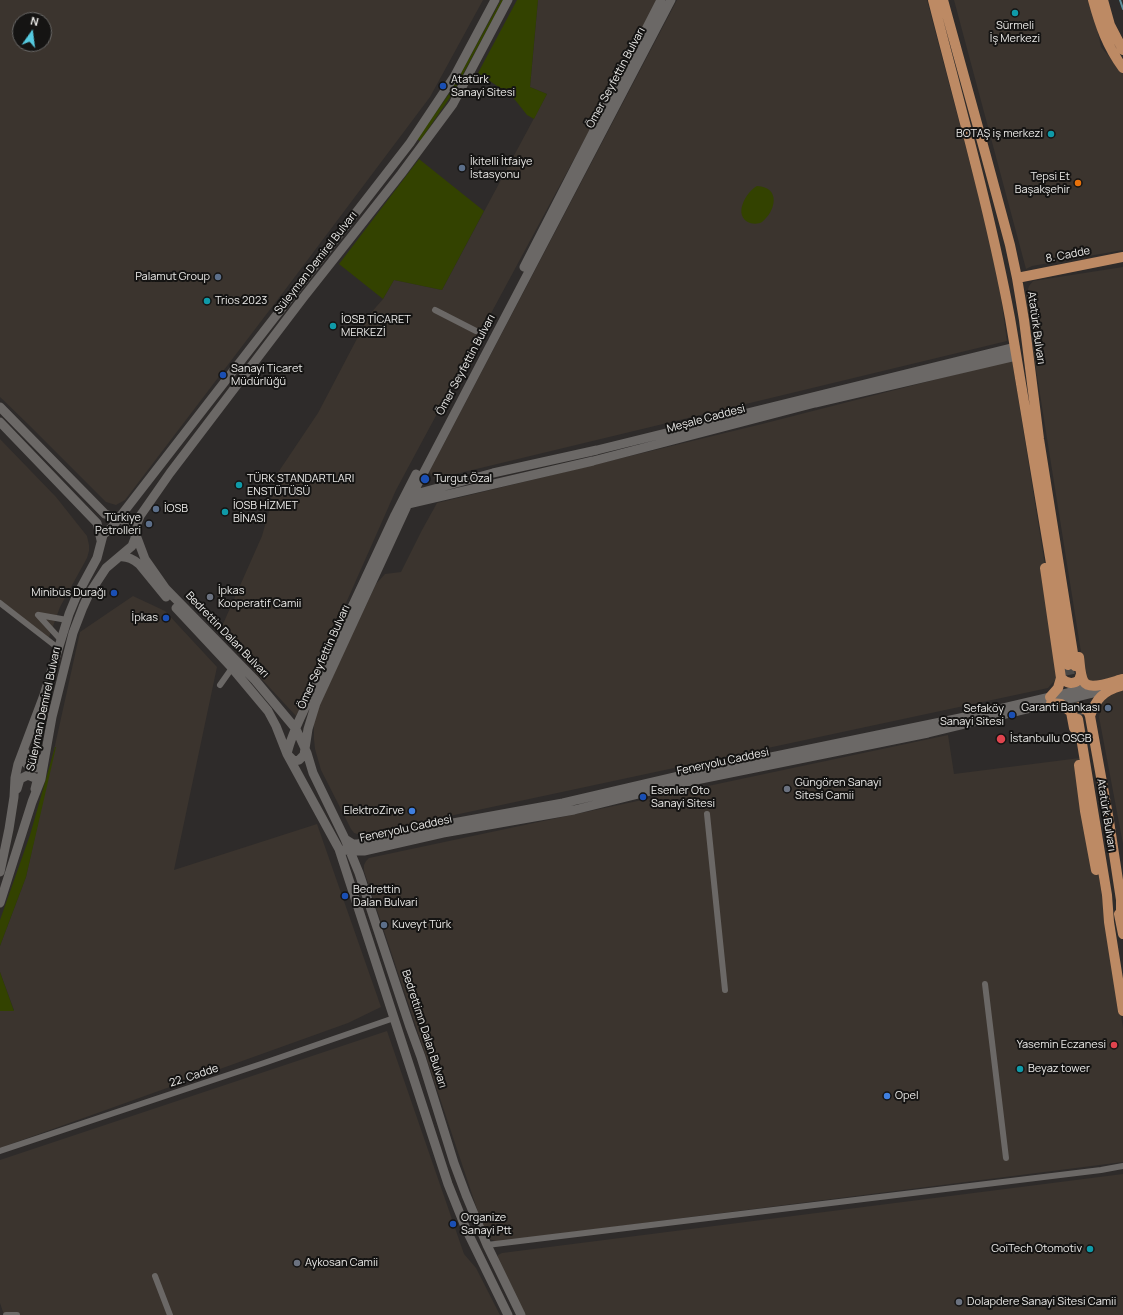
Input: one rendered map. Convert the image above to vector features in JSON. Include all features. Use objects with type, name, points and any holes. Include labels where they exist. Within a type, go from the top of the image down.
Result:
[{"type":"main road","name":"Süleyman Demirel Bulvarı","points":[[0,872],[9,829],[16,771],[44,694],[66,620],[76,597],[97,558],[103,535],[119,518],[410,143],[454,77],[495,0]]},
{"type":"main road","name":"Süleyman Demirel Bulvarı","points":[[0,903],[32,802],[41,779],[52,717],[73,633],[89,594],[106,568],[132,546],[136,534],[136,526],[144,508],[303,298],[453,104],[508,0]]},
{"type":"main road","name":"Ömer Seyfettin Bulvarı","points":[[306,751],[306,741],[310,718],[409,494],[661,0]]},
{"type":"main road","name":"Ömer Seyfettin Bulvarı","points":[[409,494],[671,0]]},
{"type":"main road","name":"Atatürk Bulvarı","points":[[933,0],[991,224],[1016,351],[1034,464],[1075,668]]},
{"type":"main road","name":"Atatürk Bulvarı","points":[[943,0],[988,161],[1017,278],[1039,439],[1049,472],[1075,668]]},
{"type":"main road","points":[[1093,0],[1104,37],[1123,68]]},
{"type":"main road","points":[[1103,0],[1110,25],[1123,50]]},
{"type":"main road","name":"8. Cadde","points":[[1017,278],[1123,257]]},
{"type":"main road","points":[[1016,351],[1028,355]]},
{"type":"main road","name":"Meşale Caddesi","points":[[409,494],[1016,351]]},
{"type":"main road","name":"Meşale Caddesi","points":[[405,503],[593,460],[1016,351]]},
{"type":"main road","points":[[0,407],[104,514],[119,518],[130,524],[136,534]]},
{"type":"main road","points":[[0,422],[97,523],[101,540]]},
{"type":"main road","points":[[1034,464],[1034,496],[1061,678],[1058,688],[1050,700],[1061,704],[1081,716],[1110,828],[1121,900],[1121,921],[1123,934]]},
{"type":"main road","name":"Ömer Seyfettin Bulvarı","points":[[287,754],[291,738],[312,692],[405,503]]},
{"type":"main road","name":"Bedrettin Dalan Bulvarı","points":[[136,534],[145,559],[166,589],[255,680],[296,729],[306,751]]},
{"type":"main road","name":"Bedrettin Dalan Bulvarı","points":[[119,556],[130,558],[139,564],[174,607],[232,668],[268,710],[287,754]]},
{"type":"main road","points":[[1061,678],[1067,682],[1074,683],[1079,680],[1075,668]]},
{"type":"main road","points":[[1075,668],[1084,683],[1093,687],[1123,679]]},
{"type":"main road","points":[[1123,685],[1111,689],[1081,716],[1085,811],[1101,893],[1109,922],[1123,1011]]},
{"type":"main road","name":"Feneryolu Caddesi","points":[[339,849],[366,850],[443,833],[574,810],[681,783],[928,735],[1093,687]]},
{"type":"main road","name":"Feneryolu Caddesi","points":[[345,839],[353,844],[358,844],[442,825],[563,803],[679,776],[964,717],[1111,689]]},
{"type":"main road","points":[[26,742],[24,758],[25,762],[32,768],[41,765],[46,749]]},
{"type":"main road","points":[[287,754],[294,761],[299,760],[304,756],[306,751]]},
{"type":"main road","name":"Bedrettimn Dalan Bulvarı","points":[[306,751],[312,768],[359,873],[421,1057],[454,1163],[487,1245],[521,1315]]},
{"type":"main road","points":[[287,754],[339,849],[448,1184],[466,1229],[508,1315]]},
{"type":"main road","points":[[301,779],[301,769],[307,766],[312,768]]},
{"type":"main road","points":[[14,797],[20,779],[28,775],[33,776],[37,781],[32,802]]},
{"type":"main road","points":[[359,873],[357,865],[362,854],[366,850]]},
{"type":"street","points":[[436,310],[476,331]]},
{"type":"street","points":[[0,603],[58,648]]},
{"type":"street","points":[[60,639],[38,615],[66,620]]},
{"type":"street","points":[[220,685],[232,668]]},
{"type":"street","points":[[707,814],[725,990]]},
{"type":"street","points":[[985,984],[1006,1158]]},
{"type":"street","name":"22. Cadde","points":[[0,1151],[394,1018]]},
{"type":"street","points":[[487,1245],[1123,1166]]},
{"type":"street","points":[[155,1276],[170,1315]]},
{"type":"street","points":[[6,1315],[17,1315]]},
{"type":"shaded area","points":[[0,0],[483,0],[430,97],[125,500],[116,505],[106,502],[0,397]]},
{"type":"shaded area","points":[[538,0],[658,0],[396,490],[296,716],[219,633],[262,536],[271,504],[273,480],[318,413],[370,314],[383,299],[394,280],[442,290],[547,94],[530,87]]},
{"type":"shaded area","points":[[677,0],[927,0],[996,262],[1007,341],[435,479],[429,472]]},
{"type":"shaded area","points":[[954,0],[1091,0],[1101,47],[1123,73],[1123,250],[1032,266],[1026,269]]},
{"type":"shaded area","points":[[1123,267],[1123,675],[1095,682],[1088,682],[1085,677],[1025,300],[1029,286],[1033,281]]},
{"type":"shaded area","points":[[1012,360],[1061,665],[1058,677],[1048,688],[361,835],[354,833],[351,829],[321,770],[315,749],[314,722],[319,706],[376,584],[385,574],[401,572],[437,503],[762,424]]},
{"type":"shaded area","points":[[0,439],[56,497],[87,536],[89,551],[87,558],[60,607],[48,640],[0,602]]},
{"type":"shaded area","points":[[133,596],[165,611],[217,667],[174,870],[317,824],[381,1007],[348,1023],[0,1148],[0,1011],[14,1010],[0,972],[0,946],[26,877],[80,632]]},
{"type":"shaded area","points":[[1123,685],[1123,844],[1099,717],[1103,701]]},
{"type":"shaded area","points":[[948,735],[954,774],[1080,758],[1123,1028],[1123,1162],[502,1241],[495,1241],[486,1236],[364,871],[366,861],[369,858]]},
{"type":"shaded area","points":[[387,1031],[464,1254],[476,1268],[500,1315],[4,1315],[0,1303],[0,1160]]},
{"type":"shaded area","points":[[1123,1174],[1123,1315],[523,1315],[497,1259],[498,1255],[502,1253]]},
{"type":"green space","points":[[501,0],[503,0],[453,93],[420,141],[417,139],[451,91]]},
{"type":"green space","points":[[517,0],[538,0],[530,87],[547,94],[534,119],[527,115],[512,96],[478,73]]},
{"type":"green space","points":[[419,159],[484,211],[442,290],[394,280],[383,299],[339,264]]},
{"type":"green space","points":[[757,186],[765,187],[770,190],[774,200],[773,206],[767,217],[761,223],[753,224],[745,220],[741,210],[745,198]]},
{"type":"green space","points":[[55,747],[26,877],[0,946],[0,920],[30,835]]},
{"type":"green space","points":[[0,972],[14,1011],[0,1011]]},
{"type":"waterway","points":[[1120,0],[1123,9]]},
{"type":"tunnel","points":[[1068,665],[1078,716]]},
{"type":"place","name":"Sürmeli İş Merkezi","points":[[1015,13]]},
{"type":"place","name":"Atatürk Sanayi Sitesi","points":[[443,86]]},
{"type":"place","name":"BOTAŞ iş merkezi","points":[[1051,134]]},
{"type":"place","name":"İkitelli İtfaiye İstasyonu","points":[[462,168]]},
{"type":"place","name":"Tepsi Et Başakşehir","points":[[1078,183]]},
{"type":"place","name":"Palamut Group","points":[[218,277]]},
{"type":"place","name":"Trios 2023","points":[[207,301]]},
{"type":"place","name":"İOSB TİCARET MERKEZİ","points":[[333,326]]},
{"type":"place","name":"Sanayi Ticaret Müdürlüğü","points":[[223,375]]},
{"type":"place","name":"Turgut Özal","points":[[425,479]]},
{"type":"place","name":"TÜRK STANDARTLARI ENSTÜTÜSÜ","points":[[239,485]]},
{"type":"place","name":"İOSB","points":[[156,509]]},
{"type":"place","name":"İOSB HİZMET BİNASI","points":[[225,512]]},
{"type":"place","name":"Türkiye Petrolleri","points":[[149,524]]},
{"type":"place","name":"Minibüs Durağı","points":[[114,593]]},
{"type":"place","name":"İpkas Kooperatif Camii","points":[[210,597]]},
{"type":"place","name":"İpkas","points":[[166,618]]},
{"type":"place","name":"Garanti Bankası","points":[[1108,708]]},
{"type":"place","name":"Sefaköy Sanayi Sitesi","points":[[1012,715]]},
{"type":"place","name":"İstanbullu OSGB","points":[[1001,739]]},
{"type":"place","name":"Güngören Sanayi Sitesi Camii","points":[[787,789]]},
{"type":"place","name":"Esenler Oto Sanayi Sitesi","points":[[643,797]]},
{"type":"place","name":"ElektroZirve","points":[[412,811]]},
{"type":"place","name":"Bedrettin Dalan Bulvari","points":[[345,896]]},
{"type":"place","name":"Kuveyt Türk","points":[[384,925]]},
{"type":"place","name":"Yasemin Eczanesi","points":[[1114,1045]]},
{"type":"place","name":"Beyaz tower","points":[[1020,1069]]},
{"type":"place","name":"Opel","points":[[887,1096]]},
{"type":"place","name":"Organize Sanayi Ptt","points":[[453,1224]]},
{"type":"place","name":"GoiTech Otomotiv","points":[[1090,1249]]},
{"type":"place","name":"Aykosan Camii","points":[[297,1263]]},
{"type":"place","name":"Dolapdere Sanayi Sitesi Camii","points":[[959,1302]]}]
